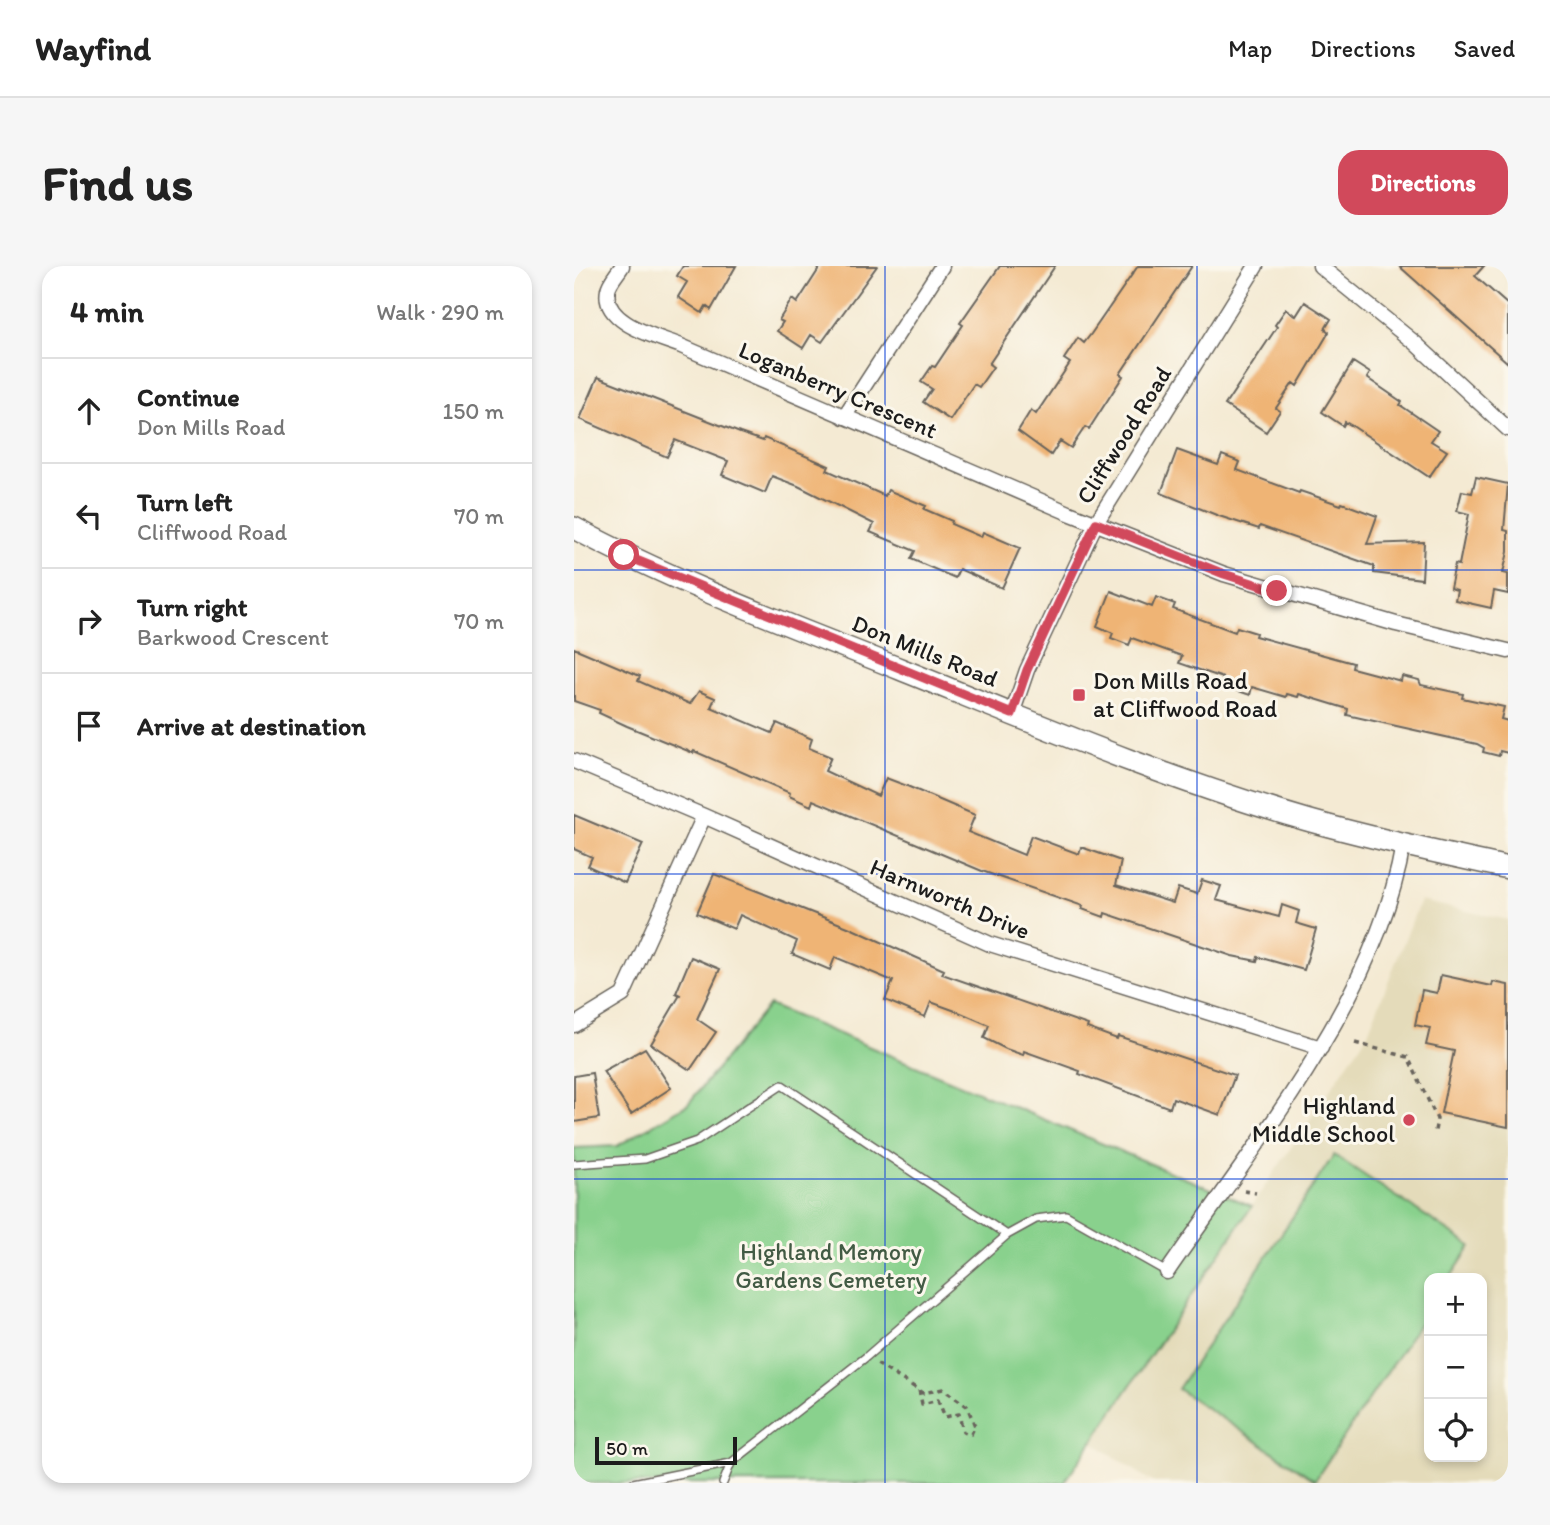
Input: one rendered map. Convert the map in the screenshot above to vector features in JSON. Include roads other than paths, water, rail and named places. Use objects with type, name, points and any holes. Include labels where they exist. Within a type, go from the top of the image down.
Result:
[{"type":"main road","name":"Don Mills Road","points":[[574,528],[624,555],[1012,714],[1162,772],[1305,819],[1403,845],[1508,868]]},
{"type":"street","name":"Loganberry Crescent","points":[[622,266],[608,289],[608,303],[624,323],[1096,523],[1224,574],[1277,591],[1508,651]]},
{"type":"street","points":[[844,417],[942,266]]},
{"type":"street","name":"Cliffwood Road","points":[[1012,714],[1027,670],[1096,523],[1256,266]]},
{"type":"street","points":[[1320,266],[1415,343],[1508,429]]},
{"type":"street","name":"Harnworth Drive","points":[[574,761],[990,944],[1321,1048]]},
{"type":"street","points":[[574,1025],[623,995],[704,816]]},
{"type":"street","points":[[1167,1272],[1321,1048],[1359,977],[1390,903],[1403,845]]},
{"type":"lane","points":[[574,1164],[645,1159],[697,1142],[782,1085],[1007,1235]]},
{"type":"lane","points":[[633,1483],[731,1463],[866,1357],[1007,1235],[1036,1219],[1066,1214],[1167,1272]]},
{"type":"lane","points":[[723,1483],[731,1463]]},
{"type":"place","name":"Don Mills Road at Cliffwood Road","points":[[1079,695]]},
{"type":"place","name":"Highland Middle School","points":[[1409,1120]]},
{"type":"park label","name":"Highland Memory Gardens Cemetery","points":[[831,1266]]}]
